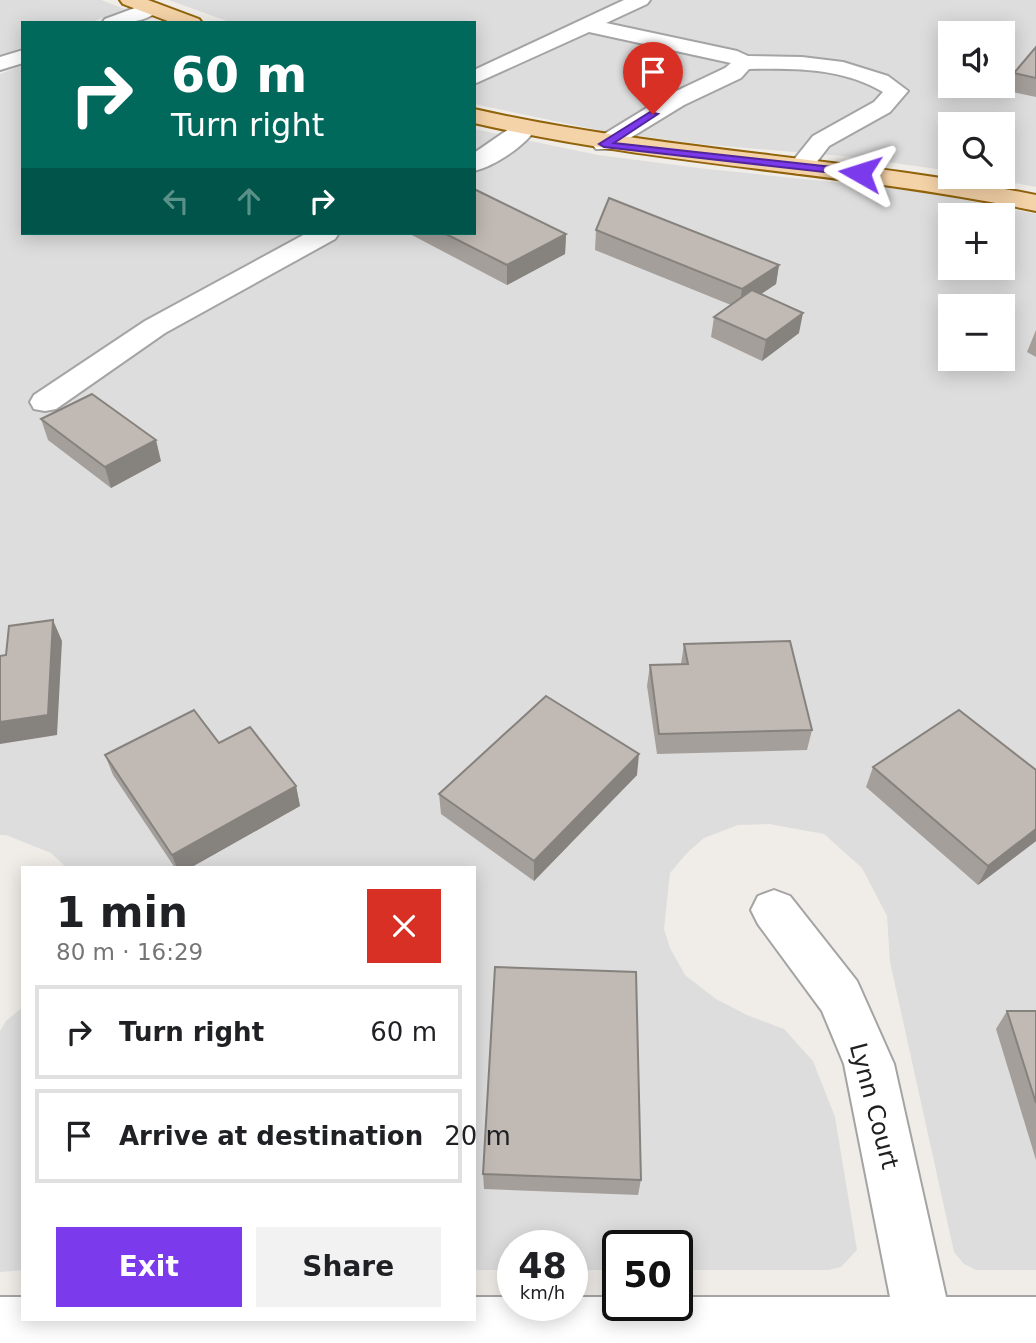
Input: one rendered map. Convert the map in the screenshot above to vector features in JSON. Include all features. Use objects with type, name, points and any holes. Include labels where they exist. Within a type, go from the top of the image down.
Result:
[{"type":"main road","points":[[131,0],[187,21]]},
{"type":"main road","points":[[476,117],[604,144],[926,181],[1036,203]]},
{"type":"street","points":[[476,77],[640,0]]},
{"type":"street","points":[[117,21],[151,8]]},
{"type":"street","points":[[585,25],[737,57],[743,63]]},
{"type":"street","points":[[0,65],[21,57]]},
{"type":"street","points":[[604,144],[676,100],[733,73],[743,63],[776,62],[836,67],[886,83],[897,92],[882,107],[821,141],[800,167]]},
{"type":"street","points":[[476,163],[508,143],[524,128]]},
{"type":"street","points":[[45,402],[155,327],[322,235]]},
{"type":"street","name":"Lynn Court","points":[[774,910],[840,997],[869,1064],[924,1324]]},
{"type":"street","points":[[0,1325],[1036,1325]]},
{"type":"shaded area","points":[[0,0],[101,0],[125,9],[94,21],[21,21],[21,48],[0,56]]},
{"type":"shaded area","points":[[169,0],[1036,0],[1036,187],[1015,183],[1015,112],[938,112],[938,169],[853,157],[700,144],[602,131],[476,104],[476,21],[227,21]]},
{"type":"shaded area","points":[[21,66],[21,235],[476,235],[476,129],[598,155],[921,191],[981,203],[938,203],[938,280],[1015,280],[1015,210],[1036,214],[1036,1270],[976,1270],[964,1264],[954,1252],[890,962],[887,916],[862,868],[824,834],[769,824],[738,825],[704,838],[670,873],[664,929],[670,948],[685,975],[716,999],[747,1015],[784,1029],[813,1061],[835,1117],[857,1250],[841,1267],[829,1270],[693,1270],[693,1230],[602,1230],[602,1270],[588,1270],[588,1230],[497,1230],[497,1270],[476,1270],[476,866],[65,866],[51,853],[0,835],[0,74]]},
{"type":"shaded area","points":[[21,1009],[21,1270],[0,1272],[0,1031],[6,1021]]},
{"type":"building","points":[[1036,47],[1036,78],[1015,72]]},
{"type":"building","points":[[476,190],[566,234],[507,265],[448,235],[476,235]]},
{"type":"building","points":[[609,198],[779,265],[742,289],[596,230]]},
{"type":"building","points":[[752,290],[803,313],[766,340],[714,317]]},
{"type":"building","points":[[92,394],[156,440],[105,467],[41,419]]},
{"type":"building","points":[[53,620],[48,715],[0,722],[0,656],[6,655],[9,626]]},
{"type":"building","points":[[790,641],[812,730],[659,734],[650,665],[688,664],[684,644]]},
{"type":"building","points":[[546,696],[639,754],[534,861],[439,794]]},
{"type":"building","points":[[194,710],[219,743],[250,727],[296,786],[172,855],[105,755]]},
{"type":"building","points":[[959,710],[1036,770],[1036,829],[988,866],[873,767]]},
{"type":"building","points":[[495,967],[636,972],[641,1180],[483,1174]]},
{"type":"building","points":[[1007,1011],[1036,1011],[1036,1103]]},
{"type":"route","points":[[653,114],[604,144],[860,173]]}]
